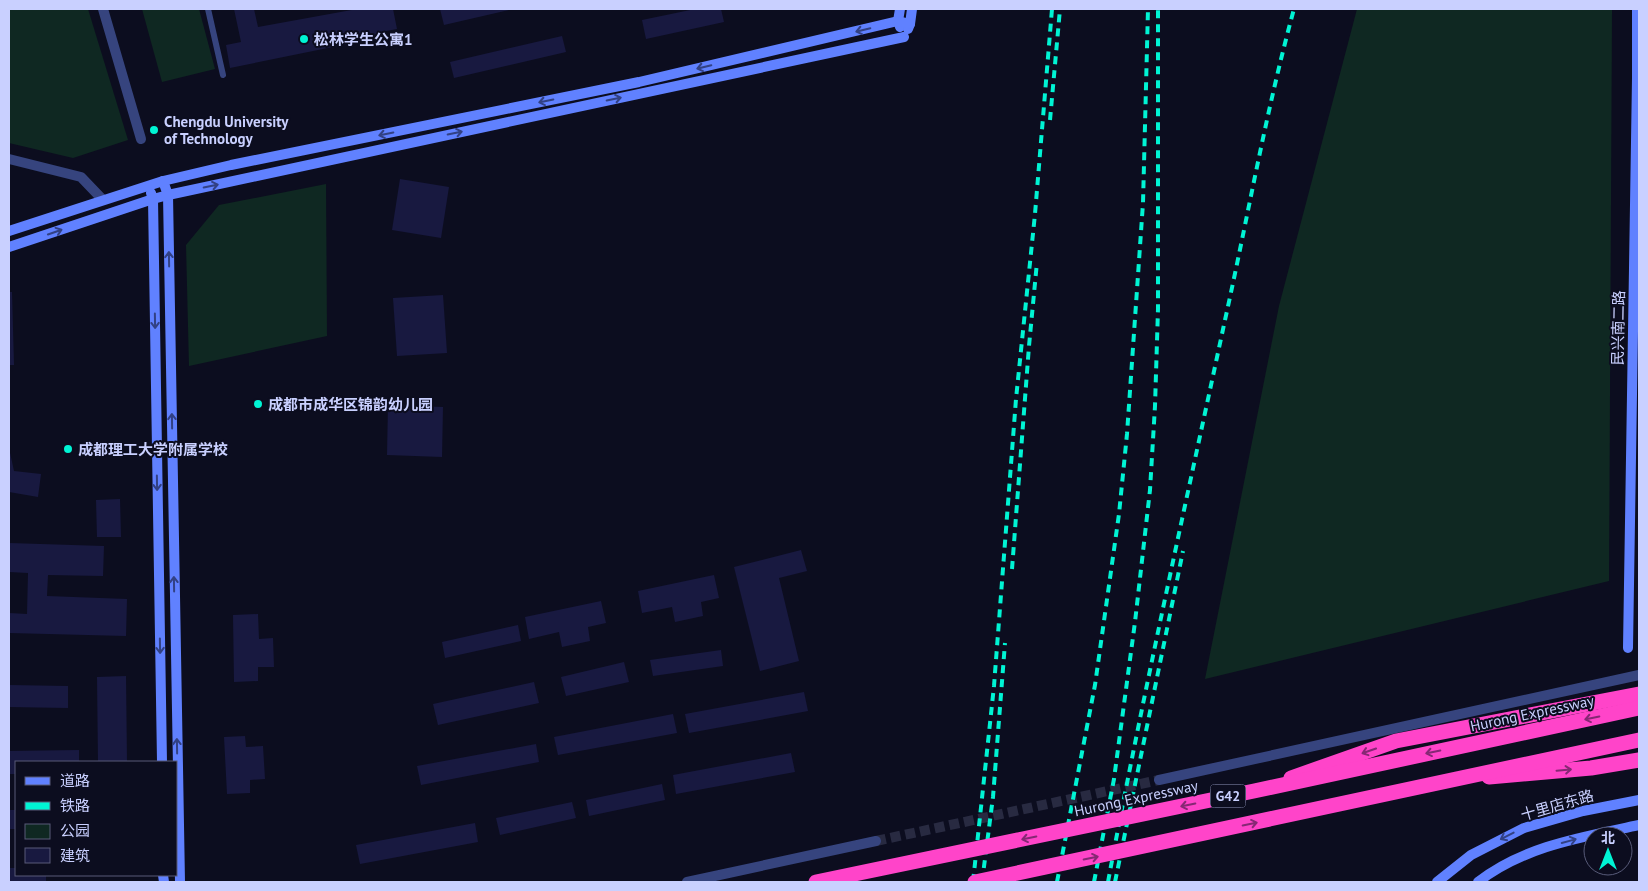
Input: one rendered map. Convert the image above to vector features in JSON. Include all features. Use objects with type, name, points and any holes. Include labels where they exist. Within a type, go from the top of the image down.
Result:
[{"type":"highway","points":[[1254,791],[1396,741],[1639,694]]},
{"type":"highway","name":"Hurong Expressway","points":[[816,882],[1254,791],[1639,708]]},
{"type":"highway","name":"G42","points":[[975,882],[1639,740]]},
{"type":"highway","points":[[1446,781],[1591,768],[1639,760]]},
{"type":"street","points":[[103,9],[141,139]]},
{"type":"street","points":[[900,9],[898,21],[904,37]]},
{"type":"street","points":[[904,37],[910,24],[912,9]]},
{"type":"street","name":"民兴南二路","points":[[1628,648],[1638,78],[1637,9]]},
{"type":"street","points":[[9,231],[148,185],[231,165],[639,82],[898,21],[910,24]]},
{"type":"street","points":[[9,248],[168,195],[904,37]]},
{"type":"street","points":[[9,159],[81,177],[103,200]]},
{"type":"street","points":[[163,181],[168,195],[178,761]]},
{"type":"street","points":[[148,185],[153,199],[162,761]]},
{"type":"street","points":[[1159,780],[1639,675]]},
{"type":"street","points":[[178,768],[180,882]]},
{"type":"street","name":"十里店东路","points":[[1437,882],[1471,854],[1524,828],[1583,811],[1639,800]]},
{"type":"street","points":[[1478,882],[1536,849],[1639,825]]},
{"type":"street","points":[[687,882],[876,841]]},
{"type":"lane","points":[[208,9],[223,75]]},
{"type":"green space","points":[[9,9],[88,9],[128,140],[73,158],[9,143]]},
{"type":"green space","points":[[142,9],[199,9],[215,69],[162,82]]},
{"type":"green space","points":[[1357,9],[1612,9],[1609,581],[1205,679],[1279,306]]},
{"type":"green space","points":[[326,184],[327,336],[189,366],[186,245],[219,205]]},
{"type":"building","name":"松林学生公寓1","points":[[234,9],[254,9],[258,27],[357,9],[393,9],[397,29],[381,32],[382,37],[230,68],[226,45],[241,42]]},
{"type":"building","points":[[440,9],[509,9],[509,10],[444,25]]},
{"type":"building","points":[[695,9],[721,9],[724,22],[646,39],[642,20]]},
{"type":"building","points":[[562,36],[566,52],[454,78],[450,62]]},
{"type":"building","points":[[400,179],[449,187],[441,238],[392,230]]},
{"type":"building","points":[[9,292],[12,292],[14,365],[9,365]]},
{"type":"building","points":[[443,295],[447,353],[397,356],[393,298]]},
{"type":"building","points":[[388,405],[443,407],[442,457],[387,455]]},
{"type":"building","points":[[9,448],[14,471],[41,474],[38,497],[9,492]]},
{"type":"building","points":[[120,499],[121,537],[97,537],[96,500]]},
{"type":"building","points":[[9,543],[104,546],[103,576],[48,575],[47,596],[127,599],[126,636],[9,633],[9,613],[27,614],[28,573],[9,572]]},
{"type":"building","points":[[801,550],[807,571],[779,578],[799,661],[760,671],[734,567]]},
{"type":"building","points":[[714,575],[719,598],[701,602],[703,616],[675,622],[672,607],[642,613],[638,591]]},
{"type":"building","points":[[601,601],[606,623],[588,627],[590,641],[562,647],[559,632],[529,639],[525,617]]},
{"type":"building","points":[[258,614],[259,639],[273,638],[274,667],[258,667],[258,681],[234,682],[233,615]]},
{"type":"building","points":[[518,625],[521,641],[445,658],[442,642]]},
{"type":"building","points":[[721,650],[723,666],[653,676],[650,660]]},
{"type":"building","points":[[624,662],[629,682],[566,696],[561,677]]},
{"type":"building","points":[[126,676],[127,761],[98,761],[97,677]]},
{"type":"building","points":[[534,682],[539,703],[438,725],[433,704]]},
{"type":"building","points":[[9,685],[68,686],[68,708],[9,707]]},
{"type":"building","points":[[804,692],[808,711],[689,733],[685,714]]},
{"type":"building","points":[[673,714],[677,733],[558,755],[554,737]]},
{"type":"building","points":[[245,736],[246,747],[263,746],[265,779],[250,780],[250,793],[227,794],[224,737]]},
{"type":"building","points":[[536,744],[539,762],[421,785],[417,766]]},
{"type":"building","points":[[79,750],[79,761],[15,761],[15,774],[9,774],[9,751]]},
{"type":"building","points":[[791,753],[795,772],[676,794],[673,775]]},
{"type":"building","points":[[662,784],[665,800],[589,816],[586,800]]},
{"type":"building","points":[[572,802],[576,818],[500,835],[496,818]]},
{"type":"building","points":[[9,810],[15,810],[15,829],[9,829]]},
{"type":"building","points":[[475,823],[478,842],[360,864],[356,845]]},
{"type":"building","points":[[9,868],[15,868],[15,876],[46,876],[46,882],[9,882]]},
{"type":"tunnel","points":[[876,841],[1159,780]]},
{"type":"railway","points":[[973,882],[994,686],[1016,399],[1035,214],[1052,9]]},
{"type":"railway","points":[[1050,120],[1060,9]]},
{"type":"railway","points":[[1057,882],[1095,685],[1119,514],[1127,434],[1143,203],[1148,9]]},
{"type":"railway","points":[[1094,882],[1114,779],[1150,490],[1158,309],[1158,9]]},
{"type":"railway","points":[[1108,882],[1150,671],[1233,281],[1275,86],[1294,9]]},
{"type":"railway","points":[[1012,569],[1037,262]]},
{"type":"railway","points":[[1115,882],[1183,551]]},
{"type":"railway","points":[[982,882],[993,797],[1005,643]]},
{"type":"place","name":"松林学生公寓1","points":[[304,39]]},
{"type":"place","name":"Chengdu University of Technology","points":[[154,130]]},
{"type":"place","name":"成都市成华区锦韵幼儿园","points":[[258,404]]},
{"type":"place","name":"成都理工大学附属学校","points":[[68,449]]}]
